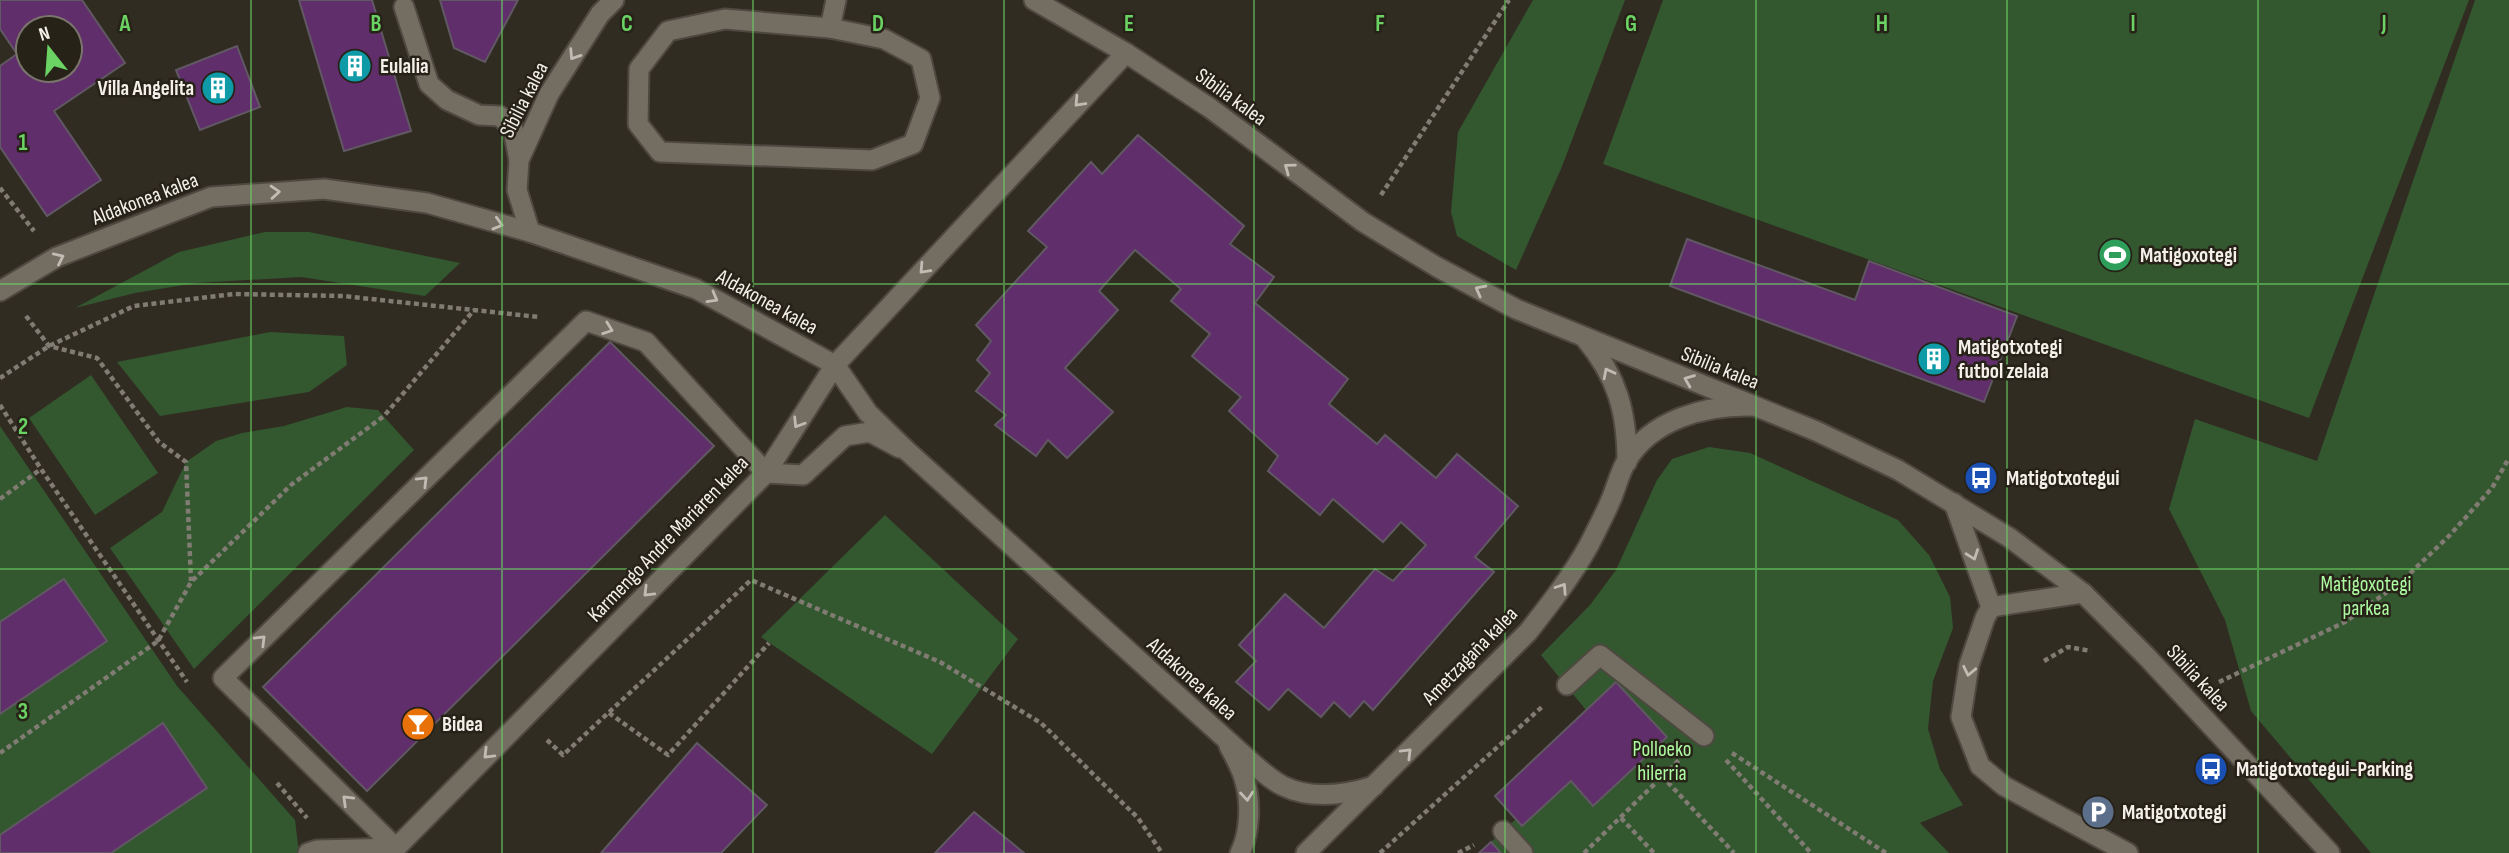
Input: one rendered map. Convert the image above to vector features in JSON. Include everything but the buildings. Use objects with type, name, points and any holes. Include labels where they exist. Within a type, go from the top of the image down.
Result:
[{"type":"street","name":"Sibilia kalea","points":[[530,232],[517,190],[519,160],[549,94],[600,14],[614,0]]},
{"type":"street","points":[[830,27],[836,0]]},
{"type":"street","name":"Sibilia kalea","points":[[1034,0],[1126,52],[1210,108],[1363,222],[1437,267],[1516,309],[1816,431],[1898,470],[2010,538],[2083,593],[2147,657],[2330,853]]},
{"type":"street","points":[[404,7],[429,84],[447,100],[479,115],[500,116],[513,129],[519,160]]},
{"type":"street","points":[[725,19],[830,27],[884,39],[921,60],[930,99],[914,144],[872,160],[660,152],[638,124],[639,69],[668,31],[725,19]]},
{"type":"street","name":"Karmengo Andre Mariaren kalea","points":[[394,850],[766,473],[835,365],[1126,52]]},
{"type":"street","name":"Aldakonea kalea","points":[[3,290],[57,257],[211,197],[324,189],[427,203],[530,232],[696,289],[835,365],[869,413],[906,450],[1228,741],[1282,785],[1304,793],[1326,795],[1350,793],[1374,786]]},
{"type":"street","points":[[394,850],[223,678],[586,321],[646,342],[766,473],[803,475],[845,436],[857,434],[870,432],[906,450]]},
{"type":"street","name":"Ametzagaña kalea","points":[[1584,337],[1599,355],[1619,394],[1625,416],[1627,462]]},
{"type":"street","name":"Ametzagaña kalea","points":[[1306,853],[1528,632],[1560,592],[1609,505],[1627,462],[1642,444],[1680,417],[1728,405],[1752,406]]},
{"type":"street","points":[[1954,503],[1991,607],[1969,665],[1961,717],[1980,766],[2004,786],[2128,853]]},
{"type":"street","points":[[1991,607],[2083,593]]},
{"type":"street","points":[[1567,685],[1600,654],[1704,736]]},
{"type":"street","points":[[1228,741],[1246,783],[1248,814],[1245,843],[1240,853]]},
{"type":"street","points":[[1503,831],[1523,853]]},
{"type":"street","points":[[308,853],[317,850],[394,850]]},
{"type":"path","points":[[1363,222],[1509,0]]},
{"type":"path","points":[[0,188],[35,232]]},
{"type":"path","points":[[3,290],[49,346],[97,358],[159,442],[186,463],[191,582]]},
{"type":"path","points":[[0,378],[49,346],[134,306],[234,294],[343,296],[547,318]]},
{"type":"path","points":[[0,753],[158,642],[191,582],[291,485],[384,416],[474,310]]},
{"type":"path","points":[[0,405],[185,679]]},
{"type":"path","points":[[2210,673],[2220,683],[2345,622],[2401,582],[2459,526],[2492,488],[2509,458]]},
{"type":"path","points":[[0,499],[41,469]]},
{"type":"path","points":[[523,719],[563,755],[751,580],[940,662],[1041,723],[1138,818],[1162,853]]},
{"type":"path","points":[[608,713],[668,755],[769,643]]},
{"type":"path","points":[[1380,853],[1567,685]]},
{"type":"path","points":[[1586,852],[1704,736]]},
{"type":"path","points":[[1704,736],[1811,853]]},
{"type":"path","points":[[1704,736],[1886,853]]},
{"type":"path","points":[[1662,776],[1734,853]]},
{"type":"path","points":[[1621,818],[1654,853]]},
{"type":"green space","points":[[1533,0],[1625,0],[1561,169],[1516,270],[1457,236],[1451,212],[1458,132]]},
{"type":"green space","name":"Matigoxotegi","points":[[1663,0],[2469,0],[2309,418],[1603,164]]},
{"type":"green space","name":"Matigoxotegi parkea","points":[[2475,0],[2509,0],[2509,853],[2371,853],[2251,711],[2225,620],[2169,509],[2195,419],[2317,461]]},
{"type":"green space","points":[[265,232],[309,232],[460,263],[425,296],[301,277],[196,283],[135,293],[75,308],[179,252]]},
{"type":"green space","points":[[270,332],[344,336],[347,365],[309,392],[160,416],[117,362]]},
{"type":"green space","points":[[91,375],[158,473],[95,515],[29,418]]},
{"type":"green space","points":[[347,407],[378,410],[414,450],[194,669],[110,548],[162,512],[186,462],[216,441],[242,433],[284,426]]},
{"type":"green space","points":[[0,426],[177,686],[295,820],[299,853],[0,853]]},
{"type":"green space","name":"Polloeko hilerria","points":[[1709,447],[1750,453],[1898,520],[1929,555],[1950,597],[1953,628],[1933,681],[1928,729],[1940,769],[1963,805],[1920,823],[1949,853],[1479,853],[1516,819],[1495,796],[1586,710],[1541,655],[1590,605],[1616,570],[1657,480],[1672,459]]},
{"type":"green space","points":[[885,515],[1018,639],[932,754],[761,637]]},
{"type":"place","name":"Eulalia","points":[[355,66]]},
{"type":"place","name":"Villa Angelita","points":[[218,88]]},
{"type":"place","name":"Matigoxotegi","points":[[2115,255]]},
{"type":"place","name":"Matigotxotegi futbol zelaia","points":[[1934,359]]},
{"type":"place","name":"Matigotxotegui","points":[[1981,478]]},
{"type":"place","name":"Bidea","points":[[418,724]]},
{"type":"place","name":"Matigotxotegui-Parking","points":[[2211,769]]},
{"type":"place","name":"Matigotxotegi","points":[[2098,812]]}]
